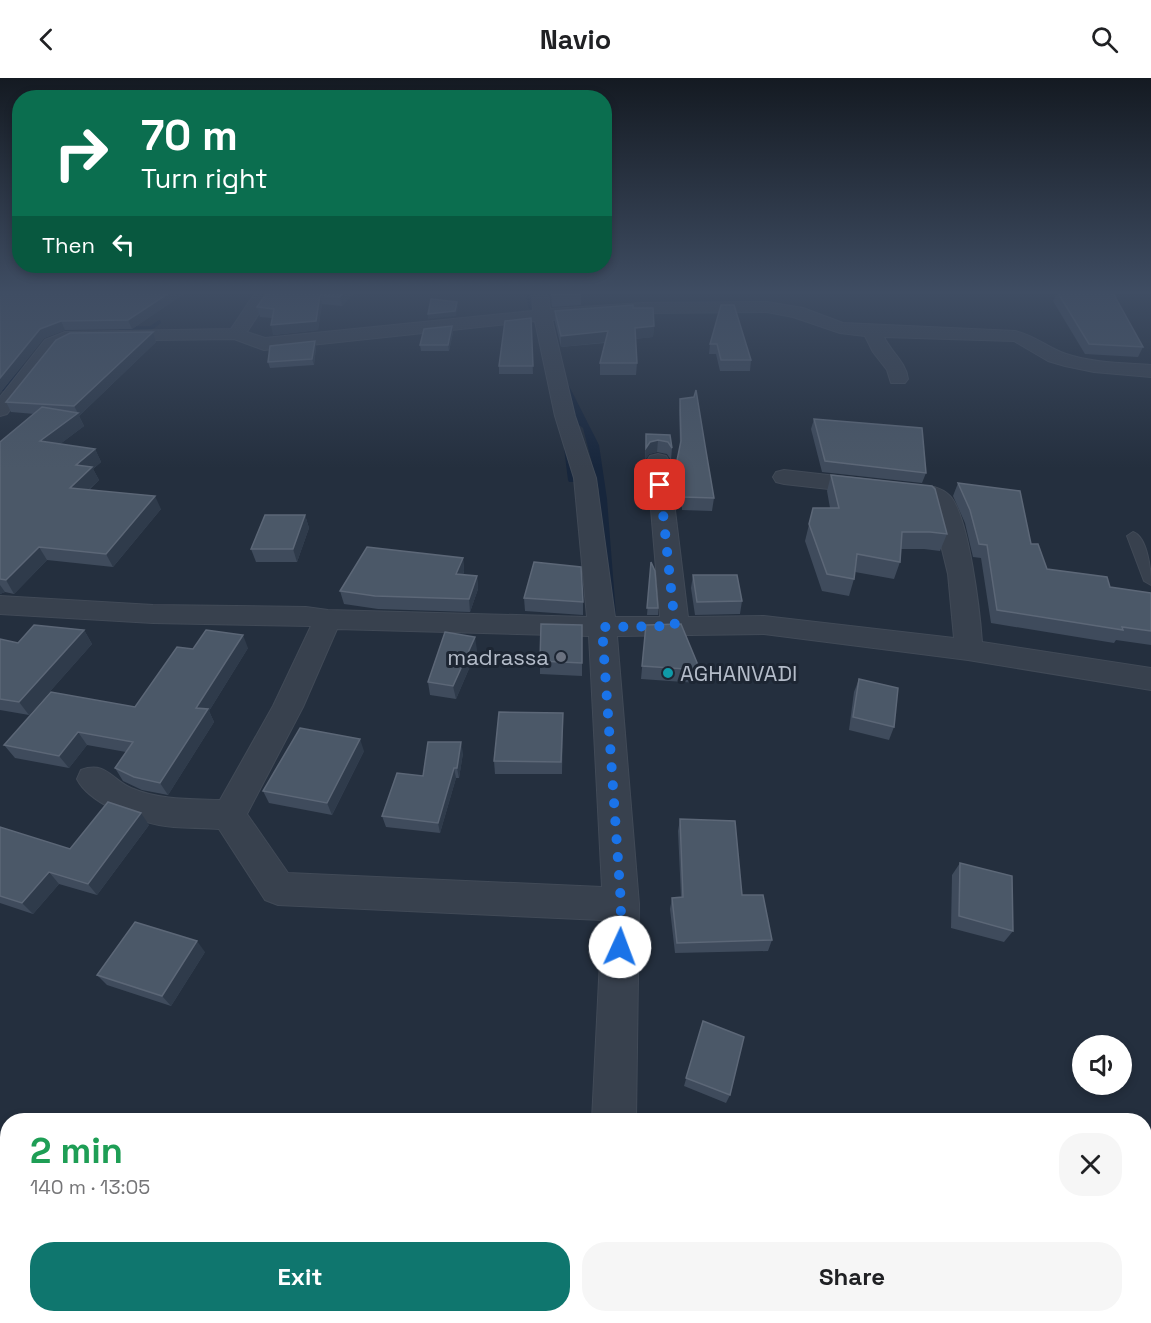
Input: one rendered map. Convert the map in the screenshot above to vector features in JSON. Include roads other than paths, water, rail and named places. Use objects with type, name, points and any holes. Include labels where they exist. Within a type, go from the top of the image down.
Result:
[{"type":"street","points":[[3,404],[46,351]]},
{"type":"street","points":[[551,351],[565,416],[585,478],[602,627],[621,904],[614,1113]]},
{"type":"street","points":[[882,351],[897,369],[898,379]]},
{"type":"street","points":[[1045,351],[1060,359],[1081,364],[1151,371]]},
{"type":"street","points":[[658,461],[675,626]]},
{"type":"street","points":[[784,477],[934,494],[942,501],[962,580],[967,610],[968,650]]},
{"type":"street","points":[[0,605],[153,614],[306,616],[328,619],[602,627],[764,625],[968,650],[1151,679]]},
{"type":"street","points":[[229,815],[288,707],[328,619]]},
{"type":"street","points":[[93,779],[118,797],[159,811],[229,815]]},
{"type":"street","points":[[229,815],[278,889],[621,904]]},
{"type":"lane","points":[[1132,536],[1151,581]]},
{"type":"water","points":[[566,380],[599,445],[607,499],[616,615],[606,615],[598,526],[599,490],[583,428],[572,420]]},
{"type":"waterway","points":[[4,390],[26,366]]},
{"type":"waterway","points":[[567,450],[572,480]]},
{"type":"place","name":"madrassa","points":[[561,657]]},
{"type":"place","name":"AGHANVADI","points":[[668,673]]}]
